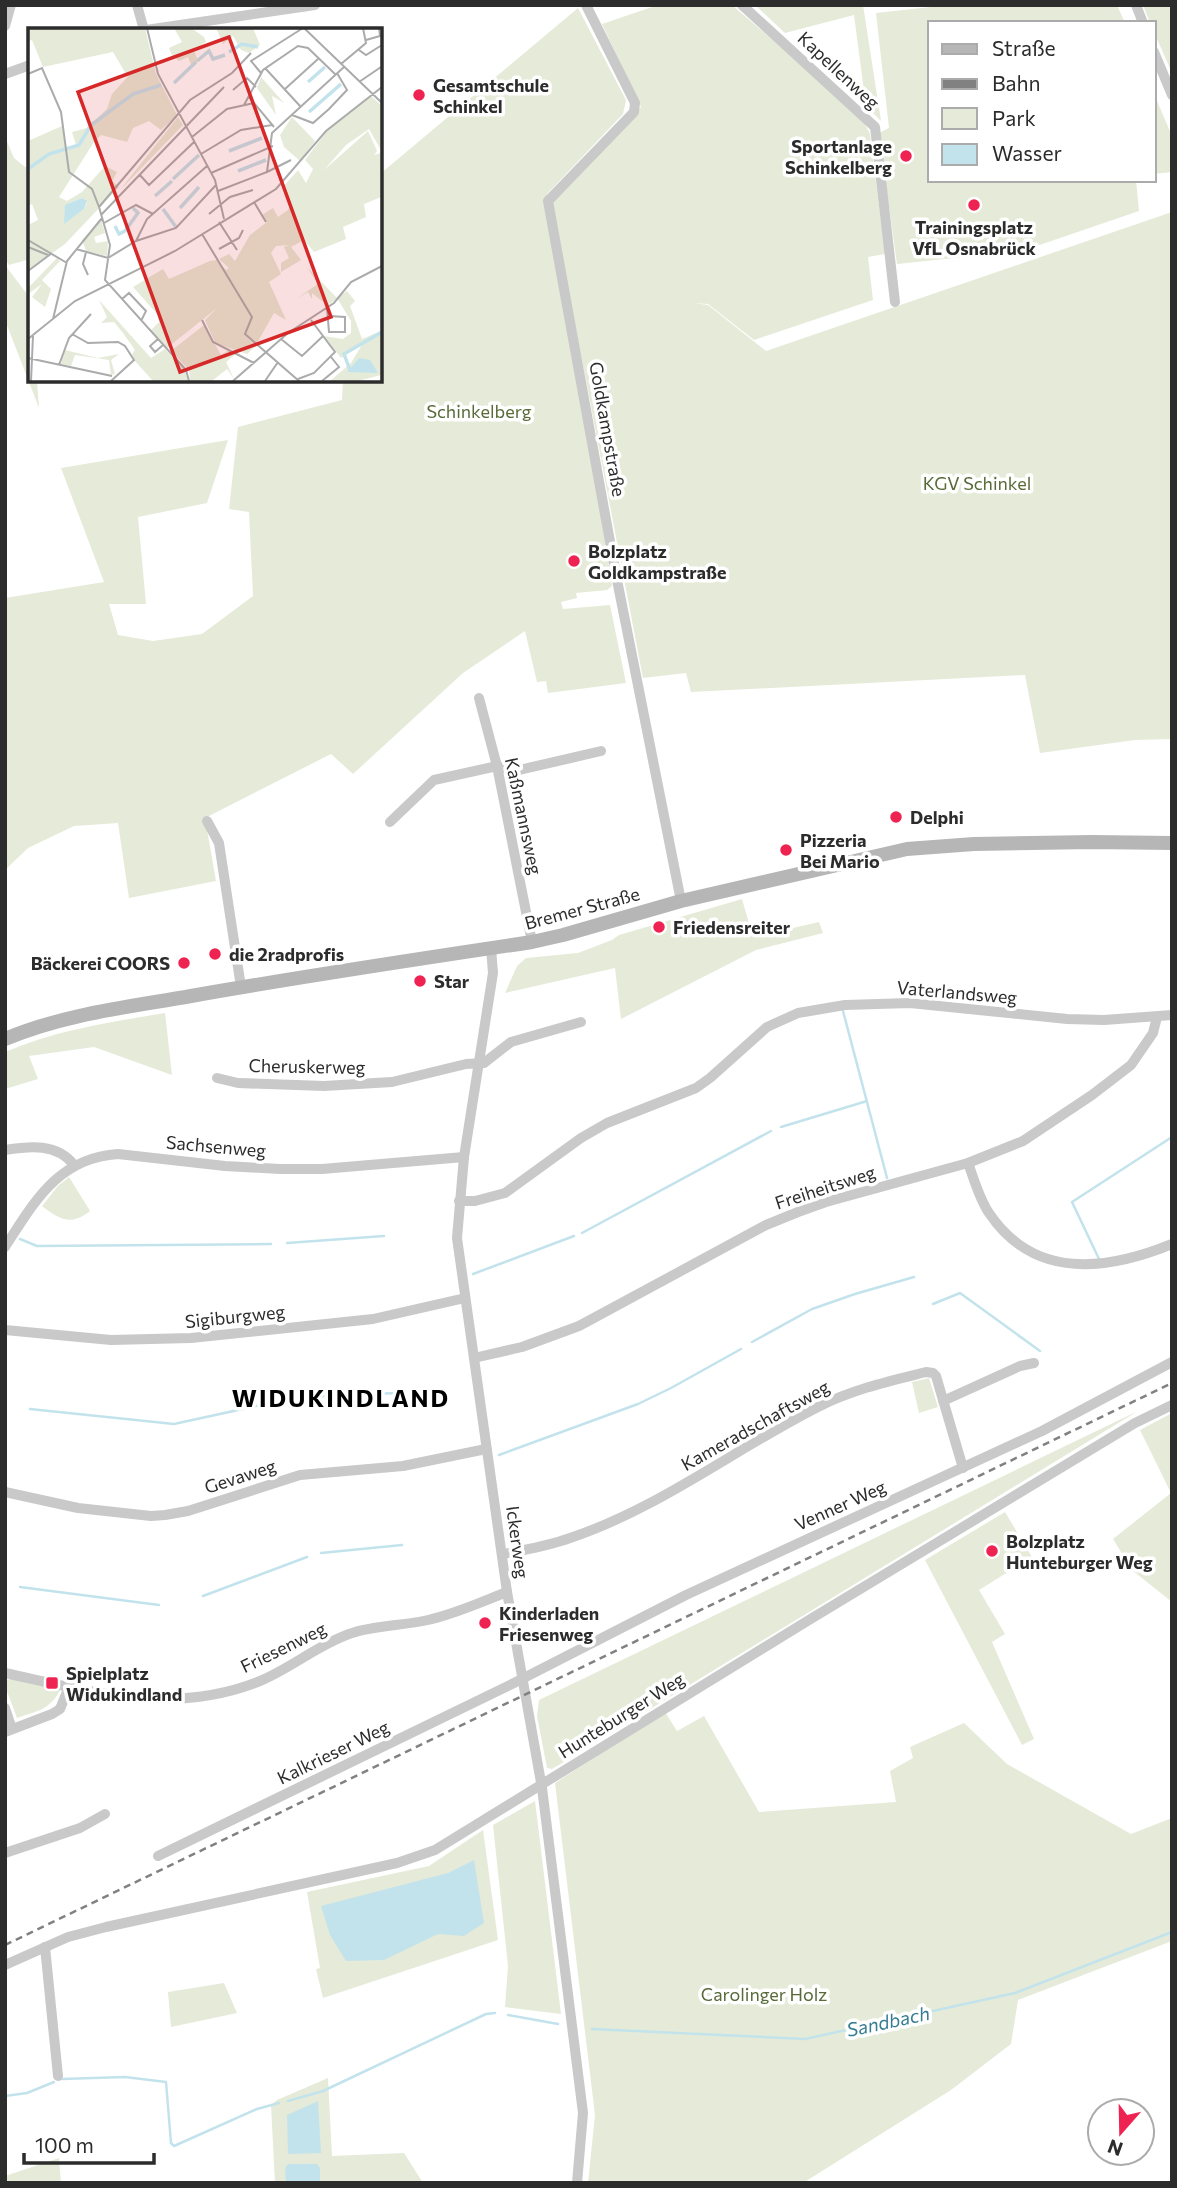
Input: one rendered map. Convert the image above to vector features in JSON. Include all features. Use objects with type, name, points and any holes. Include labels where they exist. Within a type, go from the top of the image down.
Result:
[{"type":"main road","name":"Bremer Straße","points":[[5,1039],[24,1031],[88,1014],[241,987],[532,942],[807,870],[919,848],[1042,842],[1172,843]]},
{"type":"street","points":[[137,5],[144,28]]},
{"type":"street","points":[[159,28],[315,5]]},
{"type":"street","name":"Goldkampstraße","points":[[586,5],[635,103],[634,112],[548,201],[617,580],[681,901]]},
{"type":"street","name":"Kapellenweg","points":[[742,5],[875,127],[895,302]]},
{"type":"street","points":[[1156,57],[1172,95]]},
{"type":"street","points":[[6,69],[28,65]]},
{"type":"street","name":"Kaßmannsweg","points":[[480,698],[497,766],[532,942]]},
{"type":"street","points":[[390,822],[434,780],[497,766],[515,771],[601,751]]},
{"type":"street","points":[[207,821],[219,843],[241,987]]},
{"type":"street","name":"Ickerweg","points":[[491,948],[493,973],[464,1157],[457,1238],[507,1592],[542,1785],[583,2113],[577,2183]]},
{"type":"street","name":"Vaterlandsweg","points":[[459,1201],[475,1201],[505,1193],[598,1128],[696,1088],[760,1032],[782,1018],[798,1013],[845,1005],[911,1003],[1067,1019],[1104,1020],[1172,1015]]},
{"type":"street","name":"Freiheitsweg","points":[[474,1358],[522,1347],[579,1326],[766,1225],[798,1212],[825,1202],[968,1163],[1023,1141],[1118,1077],[1131,1065],[1153,1033],[1157,1017]]},
{"type":"street","points":[[478,1064],[491,1060],[501,1048],[511,1042],[581,1022]]},
{"type":"street","name":"Cheruskerweg","points":[[217,1078],[238,1083],[357,1086],[392,1082],[466,1064],[478,1064]]},
{"type":"street","points":[[5,1150],[54,1149],[67,1156],[74,1165]]},
{"type":"street","name":"Sachsenweg","points":[[5,1247],[26,1215],[60,1174],[88,1159],[118,1154],[225,1166],[321,1169],[464,1157]]},
{"type":"street","points":[[968,1163],[986,1208],[999,1226],[1011,1238],[1046,1259],[1066,1264],[1112,1263],[1172,1244]]},
{"type":"street","name":"Sigiburgweg","points":[[5,1330],[111,1340],[191,1338],[373,1319],[465,1298]]},
{"type":"street","name":"Venner Weg","points":[[522,1678],[686,1595],[1073,1415],[1172,1362]]},
{"type":"street","points":[[943,1401],[1020,1366],[1034,1363]]},
{"type":"street","name":"Kameradschaftsweg","points":[[503,1554],[570,1539],[627,1515],[821,1406],[869,1386],[926,1372],[936,1376],[963,1468]]},
{"type":"street","name":"Hunteburger Weg","points":[[5,1965],[68,1937],[106,1927],[424,1856],[995,1507],[1135,1423],[1172,1405]]},
{"type":"street","name":"Gevaweg","points":[[5,1492],[78,1508],[151,1516],[165,1515],[188,1511],[300,1475],[402,1466],[486,1450]]},
{"type":"street","name":"Friesenweg","points":[[5,1673],[116,1696],[165,1700],[231,1690],[285,1670],[349,1634],[456,1613],[507,1592]]},
{"type":"street","name":"Kalkrieser Weg","points":[[158,1856],[522,1678]]},
{"type":"street","points":[[5,1708],[9,1731],[60,1709],[69,1687]]},
{"type":"street","points":[[5,1853],[80,1828],[104,1814]]},
{"type":"street","points":[[45,1947],[58,2076]]},
{"type":"green space","name":"KGV Schinkel","points":[[658,5],[732,5],[861,116],[870,134],[885,254],[868,257],[873,300],[754,340],[708,304],[694,303],[708,305],[766,351],[1172,212],[1172,739],[1135,740],[1040,753],[1025,675],[691,692],[686,673],[643,678],[552,203],[641,107],[602,24]]},
{"type":"green space","points":[[755,5],[863,5],[881,121],[866,106],[854,15],[785,33]]},
{"type":"green space","name":"Sportanlage Schinkelberg","points":[[949,5],[1117,5],[1124,21],[928,21],[928,182],[1136,182],[1139,211],[1022,251],[897,264],[879,133],[889,128],[876,13]]},
{"type":"green space","points":[[1143,5],[1172,5],[1172,73],[1156,37],[1156,21],[1149,21]]},
{"type":"green space","name":"Schinkelberg","points":[[578,8],[626,100],[623,114],[547,194],[612,586],[607,590],[576,593],[577,598],[561,602],[563,609],[610,605],[626,683],[548,693],[546,681],[537,682],[525,631],[463,673],[353,774],[331,754],[205,818],[216,881],[129,898],[118,823],[74,826],[28,848],[5,870],[5,598],[104,582],[61,468],[228,440],[207,503],[138,517],[146,604],[109,604],[118,635],[153,641],[202,634],[253,596],[249,512],[229,509],[238,427],[342,400],[343,382],[382,382],[382,172]]},
{"type":"green space","points":[[1156,99],[1172,136],[1172,172],[1156,174]]},
{"type":"green space","points":[[5,137],[14,158],[28,166],[28,260],[9,265],[5,259]]},
{"type":"green space","points":[[5,265],[28,295],[28,380],[5,320]]},
{"type":"green space","points":[[29,382],[37,382],[39,408]]},
{"type":"green space","points":[[742,899],[753,937],[819,922],[823,933],[756,950],[621,1019],[615,968],[505,993],[517,966],[526,958],[578,953],[619,935]]},
{"type":"green space","points":[[165,1013],[172,1075],[94,1047],[29,1056],[38,1079],[5,1089],[5,1052],[64,1032]]},
{"type":"green space","points":[[69,1177],[90,1211],[71,1220],[60,1218],[42,1206]]},
{"type":"green space","points":[[929,1378],[938,1407],[919,1413],[912,1382]]},
{"type":"green space","points":[[1138,1411],[552,1769],[547,1768],[537,1716],[539,1700]]},
{"type":"green space","points":[[1172,1413],[1172,1602],[1132,1570],[1113,1539],[1171,1493],[1140,1430]]},
{"type":"green space","points":[[1005,1512],[1032,1557],[979,1590],[1005,1634],[992,1642],[1034,1739],[1022,1745],[925,1560]]},
{"type":"green space","points":[[11,1678],[60,1690],[47,1706],[17,1718],[5,1686],[5,1682]]},
{"type":"green space","name":"Carolinger Holz","points":[[665,1712],[677,1731],[704,1716],[759,1812],[896,1802],[890,1771],[913,1758],[910,1747],[964,1723],[1007,1764],[1131,1834],[1172,1818],[1172,1941],[1018,2000],[1011,2044],[951,2090],[803,2183],[588,2183],[595,2115],[555,1783]]},
{"type":"green space","points":[[535,1801],[561,2014],[505,2007],[508,1966],[493,1825]]},
{"type":"green space","points":[[483,1830],[498,1940],[323,1998],[316,1969],[320,1968],[307,1892],[429,1866]]},
{"type":"green space","points":[[224,1983],[237,2013],[171,2027],[168,1992]]},
{"type":"green space","points":[[328,2078],[332,2156],[404,2153],[423,2183],[275,2183],[271,2105]]},
{"type":"green space","points":[[59,2158],[61,2183],[5,2183],[5,2176]]},
{"type":"water","points":[[474,1860],[484,1923],[464,1936],[438,1934],[384,1960],[346,1961],[330,1935],[321,1906],[448,1873]]},
{"type":"water","points":[[318,2101],[321,2153],[288,2154],[287,2115]]},
{"type":"water","points":[[288,2164],[317,2164],[320,2168],[320,2183],[286,2183],[285,2168]]},
{"type":"waterway","points":[[843,1011],[887,1178]]},
{"type":"waterway","points":[[781,1127],[867,1101]]},
{"type":"waterway","points":[[582,1233],[771,1131]]},
{"type":"waterway","points":[[1099,1259],[1072,1202],[1172,1137]]},
{"type":"waterway","points":[[287,1243],[384,1236]]},
{"type":"waterway","points":[[473,1274],[574,1236]]},
{"type":"waterway","points":[[20,1239],[37,1246],[271,1244]]},
{"type":"waterway","points":[[752,1342],[812,1309],[914,1277]]},
{"type":"waterway","points":[[933,1304],[960,1293],[1040,1351]]},
{"type":"waterway","points":[[499,1455],[638,1404],[741,1349]]},
{"type":"waterway","points":[[303,1397],[397,1393]]},
{"type":"waterway","points":[[30,1409],[174,1424],[284,1400]]},
{"type":"waterway","points":[[321,1553],[402,1545]]},
{"type":"waterway","points":[[203,1596],[307,1557]]},
{"type":"waterway","points":[[20,1587],[159,1605]]},
{"type":"waterway","name":"Sandbach","points":[[592,2029],[805,2039],[1015,1993],[1172,1932]]},
{"type":"waterway","name":"Sandbach","points":[[288,2101],[323,2091],[486,2014],[495,2013]]},
{"type":"waterway","name":"Sandbach","points":[[508,2015],[558,2024]]},
{"type":"waterway","name":"Sandbach","points":[[62,2079],[125,2077],[166,2082],[171,2143],[174,2146],[257,2109],[279,2103]]},
{"type":"waterway","name":"Sandbach","points":[[5,2096],[27,2093],[54,2082]]},
{"type":"railway","points":[[5,1945],[1172,1383]]},
{"type":"place","name":"Gesamtschule Schinkel","points":[[419,95]]},
{"type":"place","name":"Sportanlage Schinkelberg","points":[[906,156]]},
{"type":"place","name":"Trainingsplatz VfL Osnabrück","points":[[974,205]]},
{"type":"place","name":"Bolzplatz Goldkampstraße","points":[[574,561]]},
{"type":"place","name":"Delphi","points":[[896,817]]},
{"type":"place","name":"Pizzeria Bei Mario","points":[[786,850]]},
{"type":"place","name":"Friedensreiter","points":[[659,927]]},
{"type":"place","name":"die 2radprofis","points":[[215,954]]},
{"type":"place","name":"Bäckerei COORS","points":[[184,963]]},
{"type":"place","name":"Star","points":[[420,981]]},
{"type":"place","name":"Bolzplatz Hunteburger Weg","points":[[992,1551]]},
{"type":"place","name":"Kinderladen Friesenweg","points":[[485,1623]]},
{"type":"place","name":"Spielplatz Widukindland","points":[[52,1683]]},
{"type":"district","name":"WIDUKINDLAND","points":[[341,1397]]}]
